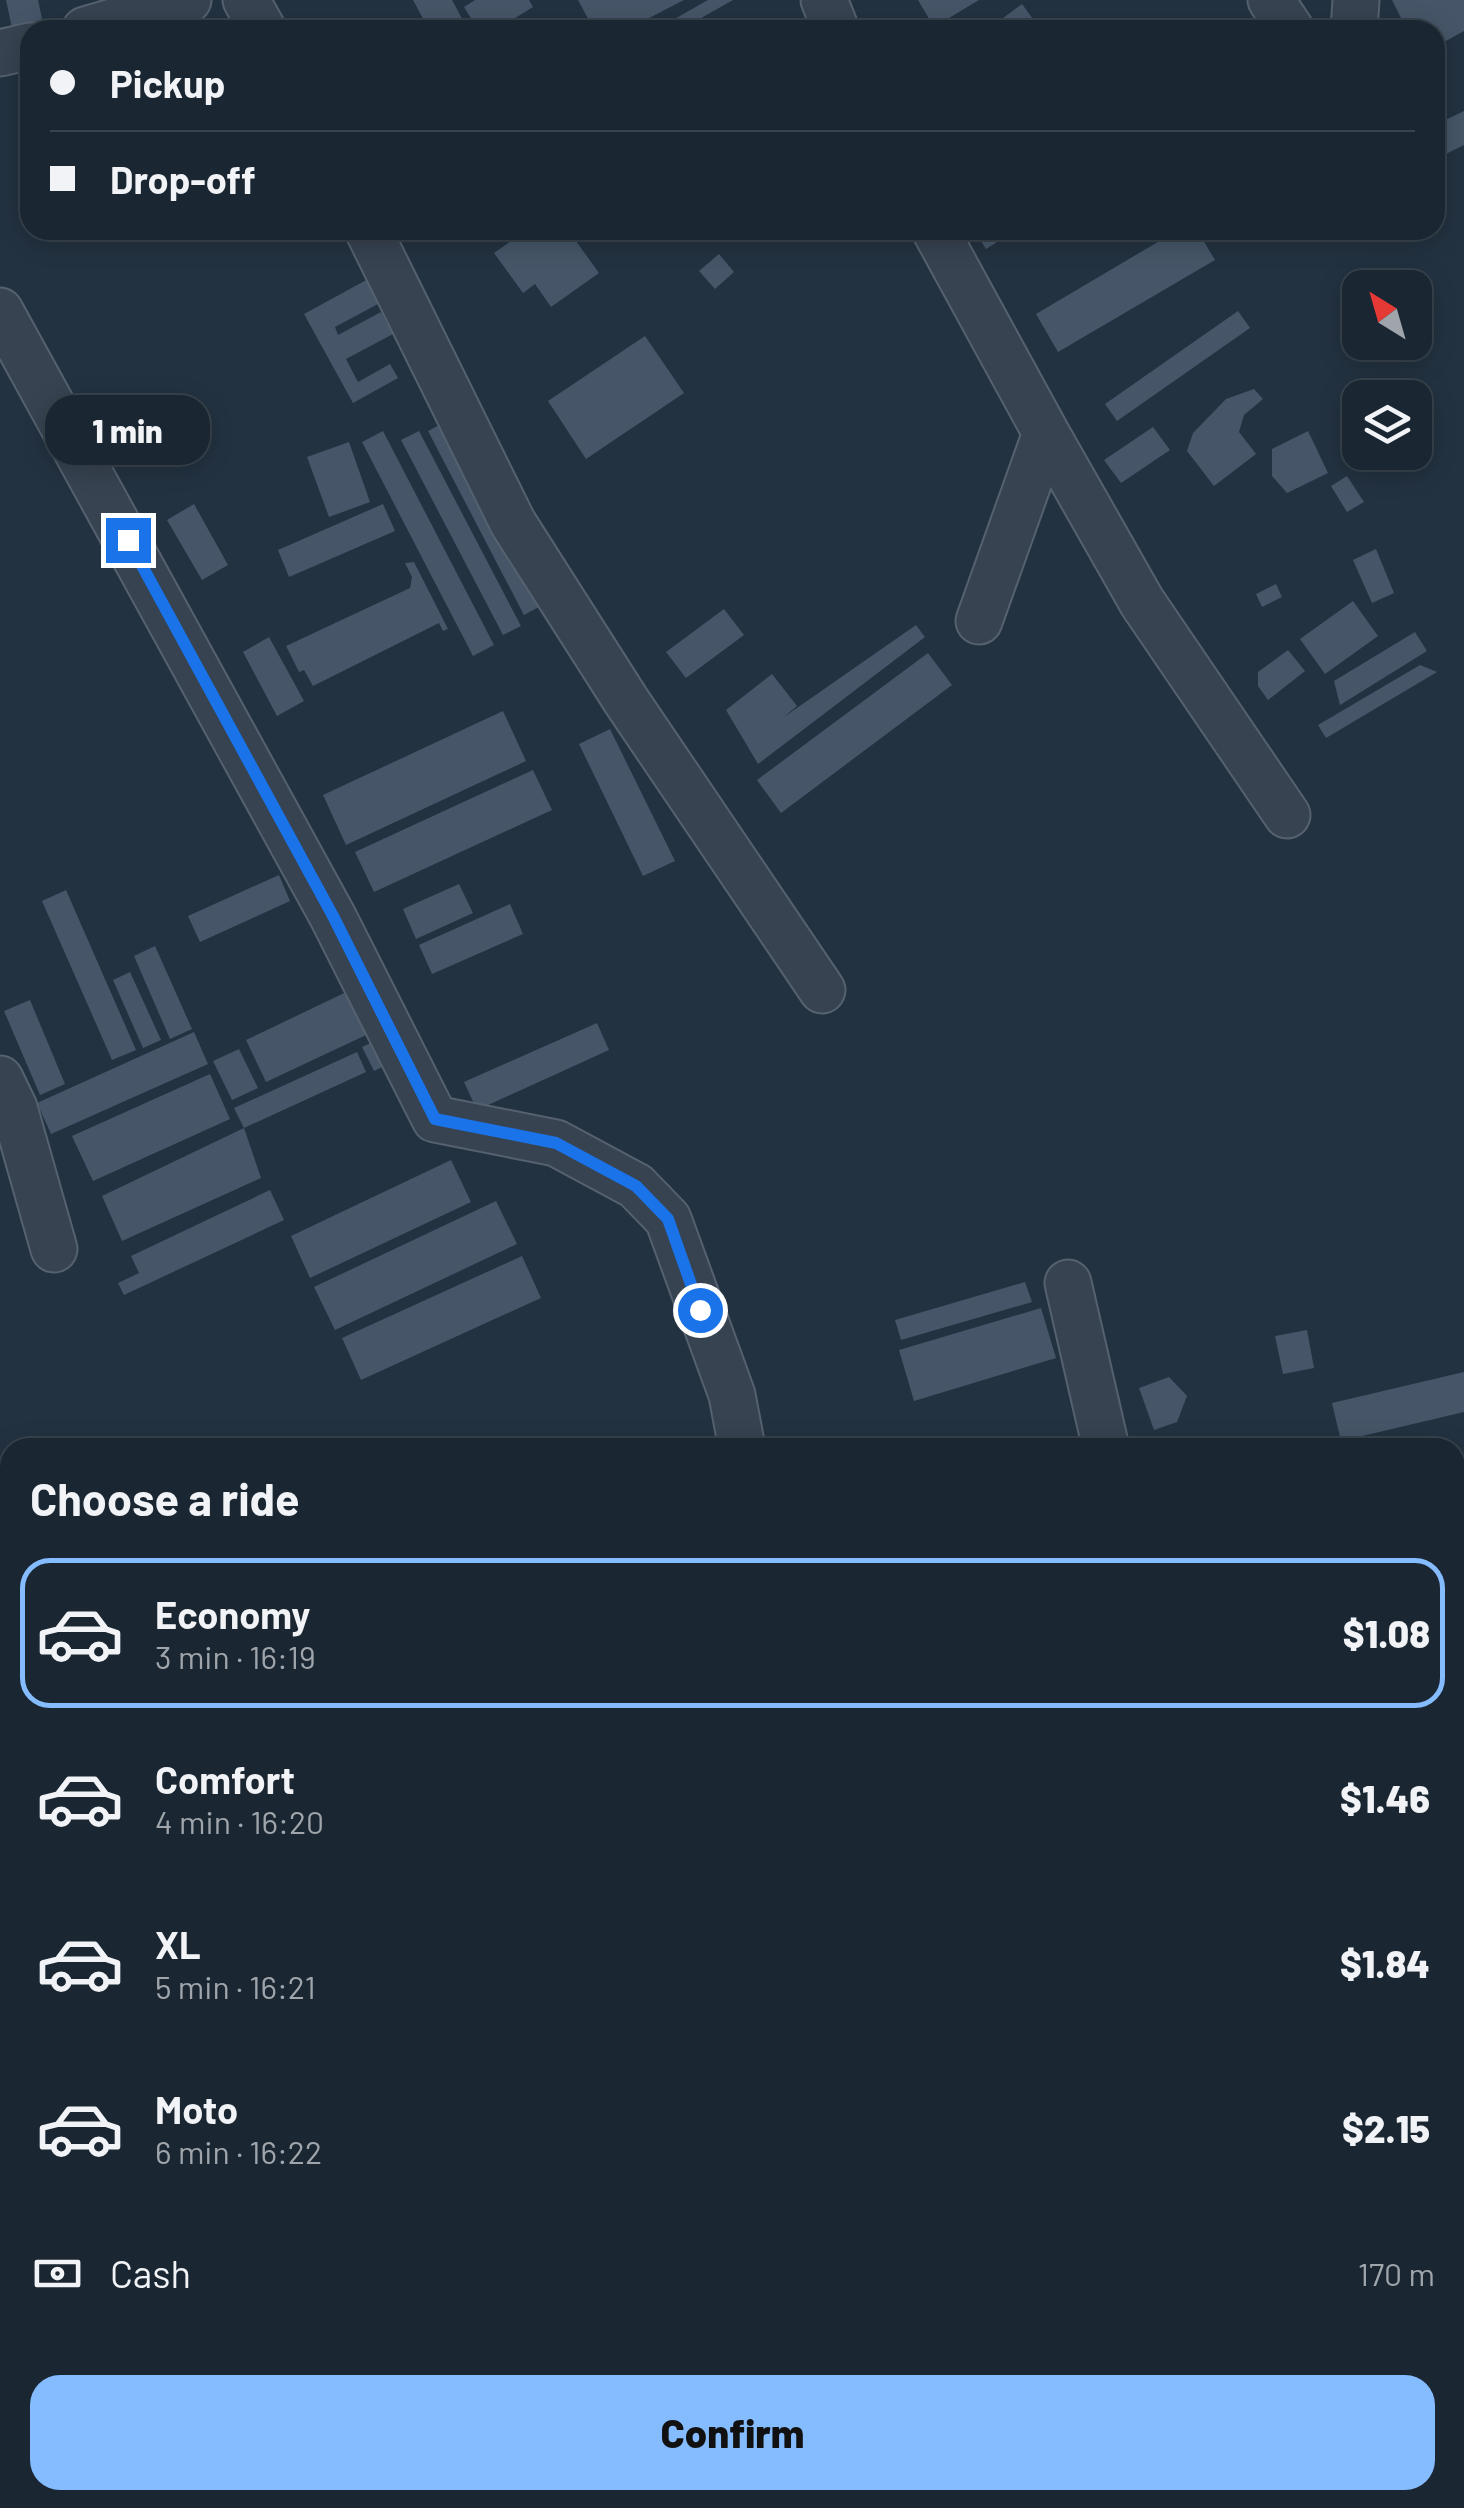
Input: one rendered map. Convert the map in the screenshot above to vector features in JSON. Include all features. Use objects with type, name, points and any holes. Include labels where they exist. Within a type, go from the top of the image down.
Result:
[{"type":"street","points":[[120,20],[188,0]]},
{"type":"street","points":[[373,240],[513,523],[627,702],[822,990]]},
{"type":"street","points":[[940,240],[1142,602],[1287,815]]},
{"type":"street","points":[[0,311],[333,916],[435,1119],[556,1143],[636,1186],[668,1219],[732,1394],[740,1438]]},
{"type":"street","points":[[979,621],[1046,433]]},
{"type":"street","points":[[0,1079],[14,1108],[54,1249]]},
{"type":"street","points":[[1068,1283],[1104,1438]]},
{"type":"building","points":[[6,0],[38,0],[42,20],[20,20],[20,28],[12,28]]},
{"type":"building","points":[[413,0],[452,0],[463,20],[424,20]]},
{"type":"building","points":[[475,0],[529,0],[533,7],[512,20],[472,20],[464,7]]},
{"type":"building","points":[[578,0],[684,0],[645,20],[589,20]]},
{"type":"building","points":[[708,0],[733,0],[698,20],[673,20]]},
{"type":"building","points":[[918,0],[979,0],[946,20],[930,20]]},
{"type":"building","points":[[1392,0],[1464,0],[1464,31],[1445,41],[1445,20],[1402,20]]},
{"type":"building","points":[[1022,4],[1034,20],[1000,20]]},
{"type":"building","points":[[1464,111],[1464,145],[1445,154],[1445,120]]},
{"type":"building","points":[[513,240],[575,240],[599,273],[551,307],[535,284],[523,293],[494,253]]},
{"type":"building","points":[[980,240],[1000,240],[986,249]]},
{"type":"building","points":[[1161,240],[1203,240],[1215,260],[1058,352],[1036,314]]},
{"type":"building","points":[[719,254],[734,272],[715,289],[699,271]]},
{"type":"building","points":[[381,272],[393,296],[335,327],[338,335],[381,312],[393,334],[346,359],[358,382],[390,364],[398,378],[353,403],[304,314]]},
{"type":"building","points":[[1238,311],[1250,328],[1117,421],[1105,404]]},
{"type":"building","points":[[645,336],[684,393],[586,459],[548,401]]},
{"type":"building","points":[[1254,389],[1263,399],[1244,415],[1239,432],[1256,454],[1214,486],[1187,451],[1193,433],[1226,399]]},
{"type":"building","points":[[452,418],[548,602],[524,615],[428,431]]},
{"type":"building","points":[[1153,427],[1170,450],[1121,483],[1104,460]]},
{"type":"building","points":[[383,431],[494,645],[473,656],[362,442]]},
{"type":"building","points":[[419,431],[521,626],[503,635],[401,440]]},
{"type":"building","points":[[1308,431],[1328,473],[1287,493],[1272,476],[1272,449]]},
{"type":"building","points":[[349,442],[370,502],[329,517],[307,457]]},
{"type":"building","points":[[1347,476],[1364,502],[1347,512],[1331,486]]},
{"type":"building","points":[[194,504],[228,565],[202,580],[167,520]]},
{"type":"building","points":[[383,504],[395,531],[289,577],[278,550]]},
{"type":"building","points":[[1376,549],[1394,593],[1372,603],[1353,560]]},
{"type":"building","points":[[414,562],[448,629],[443,631],[439,623],[313,686],[304,670],[299,672],[286,646],[410,588],[412,577],[405,563]]},
{"type":"building","points":[[1276,584],[1282,597],[1262,607],[1256,594]]},
{"type":"building","points":[[1353,601],[1378,636],[1325,674],[1300,639]]},
{"type":"building","points":[[724,609],[744,635],[686,678],[666,652]]},
{"type":"building","points":[[916,625],[925,637],[758,764],[726,710],[772,674],[797,706],[784,717]]},
{"type":"building","points":[[1415,632],[1427,651],[1340,705],[1334,681]]},
{"type":"building","points":[[269,637],[304,701],[277,716],[243,652]]},
{"type":"building","points":[[1288,650],[1305,671],[1268,700],[1258,686],[1258,672]]},
{"type":"building","points":[[928,653],[952,685],[781,813],[757,780]]},
{"type":"building","points":[[1420,665],[1437,672],[1326,738],[1318,725]]},
{"type":"building","points":[[503,711],[526,761],[346,845],[323,795]]},
{"type":"building","points":[[610,729],[675,861],[643,876],[579,744]]},
{"type":"building","points":[[533,770],[552,810],[374,892],[355,852]]},
{"type":"building","points":[[279,875],[290,901],[200,942],[188,916]]},
{"type":"building","points":[[459,884],[473,913],[416,939],[403,909]]},
{"type":"building","points":[[66,890],[136,1050],[112,1060],[42,901]]},
{"type":"building","points":[[510,904],[523,934],[432,974],[419,945]]},
{"type":"building","points":[[155,946],[192,1029],[170,1039],[134,956]]},
{"type":"building","points":[[130,972],[161,1040],[143,1048],[113,980]]},
{"type":"building","points":[[361,985],[381,1028],[266,1082],[246,1040]]},
{"type":"building","points":[[30,1000],[65,1084],[40,1095],[4,1011]]},
{"type":"building","points":[[597,1023],[609,1050],[477,1110],[464,1082]]},
{"type":"building","points":[[194,1032],[208,1064],[51,1134],[37,1103]]},
{"type":"building","points":[[383,1037],[395,1061],[374,1071],[362,1047]]},
{"type":"building","points":[[239,1049],[258,1088],[232,1100],[213,1061]]},
{"type":"building","points":[[357,1052],[366,1072],[244,1128],[234,1108]]},
{"type":"building","points":[[210,1074],[230,1119],[93,1181],[72,1136]]},
{"type":"building","points":[[244,1128],[261,1178],[122,1241],[102,1196]]},
{"type":"building","points":[[451,1160],[471,1202],[310,1278],[291,1236]]},
{"type":"building","points":[[270,1190],[284,1220],[124,1295],[118,1283],[139,1273],[131,1256]]},
{"type":"building","points":[[496,1201],[517,1244],[335,1330],[314,1287]]},
{"type":"building","points":[[522,1256],[541,1298],[361,1380],[342,1338]]},
{"type":"building","points":[[1025,1282],[1032,1302],[901,1340],[895,1320]]},
{"type":"building","points":[[1041,1308],[1056,1358],[914,1401],[899,1350]]},
{"type":"building","points":[[1307,1330],[1314,1368],[1283,1374],[1275,1336]]},
{"type":"building","points":[[1464,1372],[1464,1412],[1354,1438],[1340,1438],[1332,1403]]},
{"type":"building","points":[[1169,1377],[1187,1396],[1177,1422],[1154,1430],[1139,1388]]},
{"type":"route","points":[[128,540],[333,916],[435,1119],[556,1143],[636,1186],[668,1219],[700,1310]]}]
